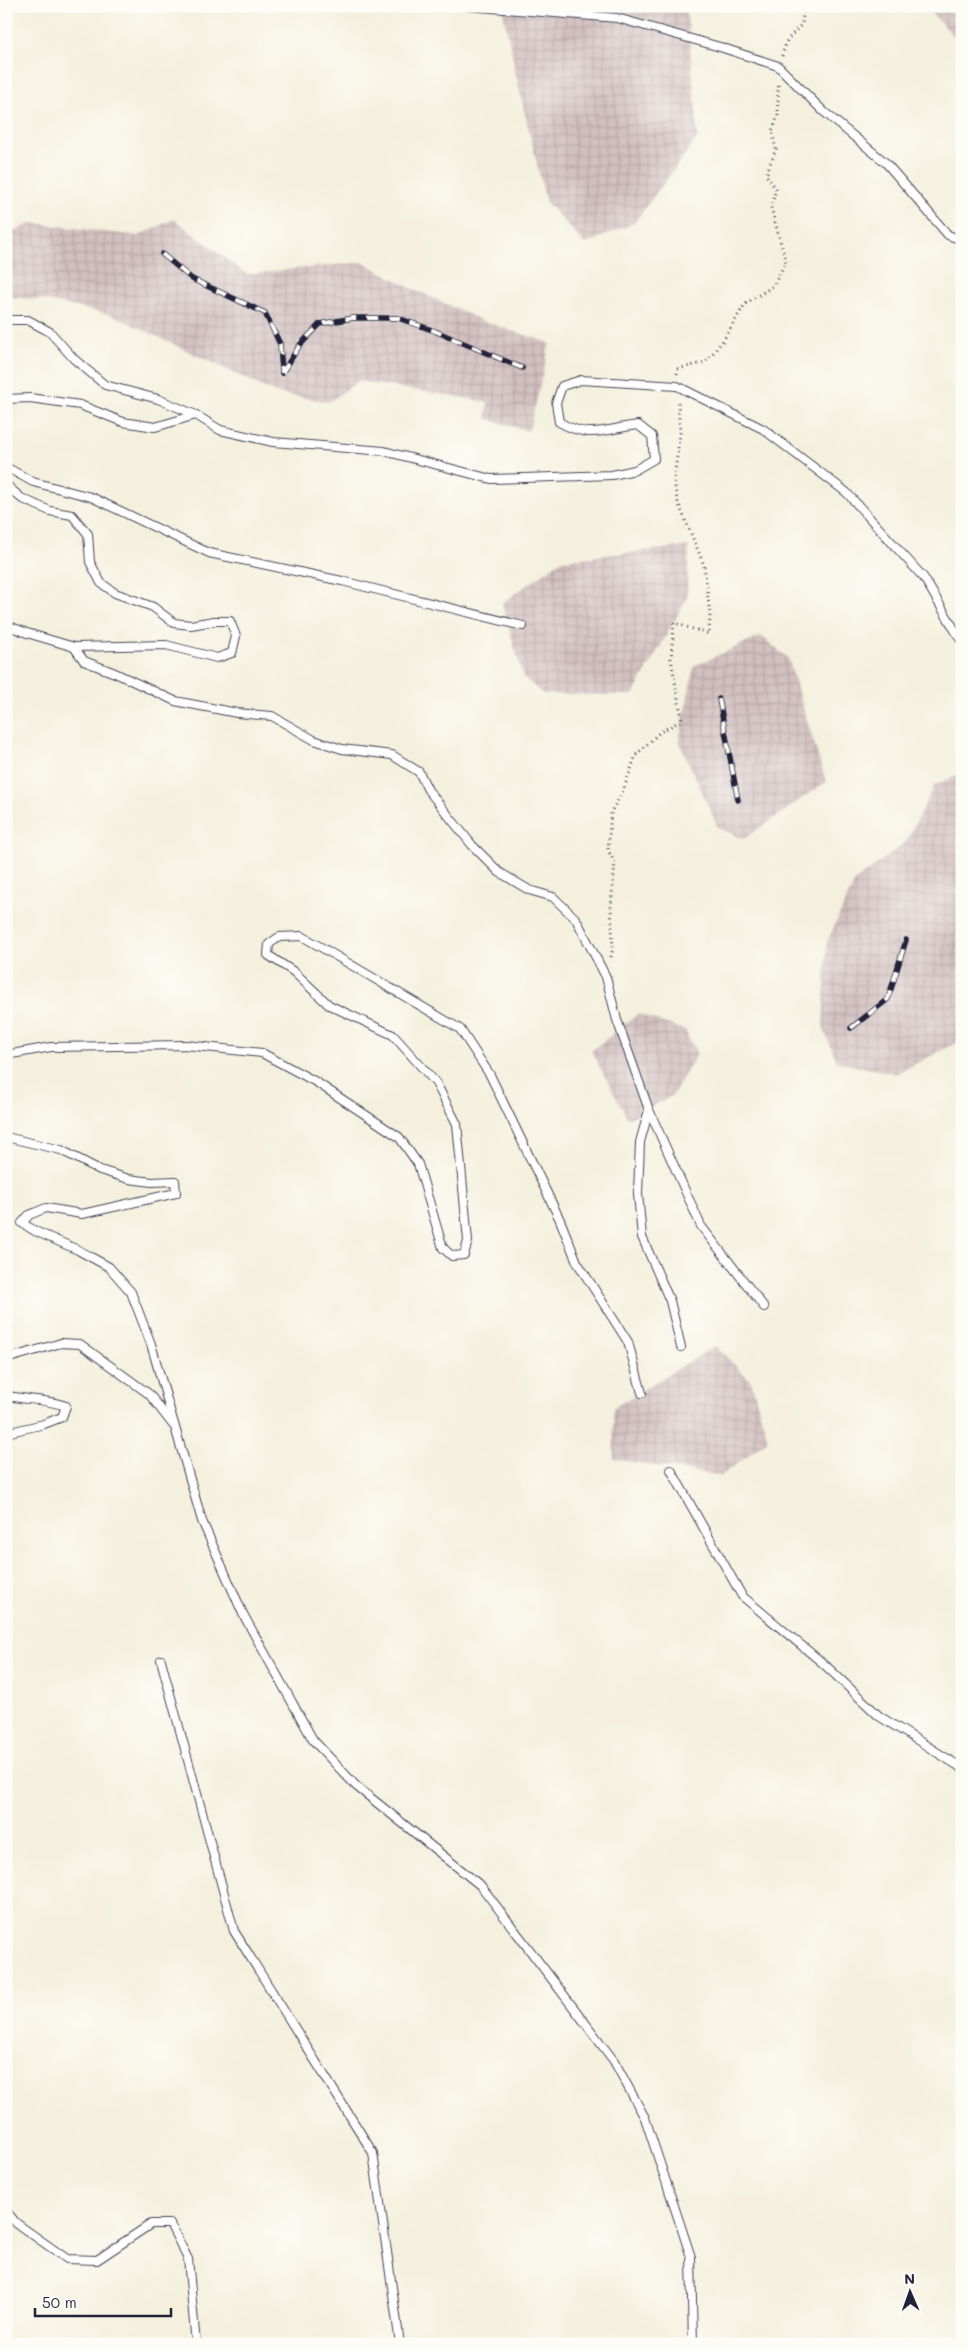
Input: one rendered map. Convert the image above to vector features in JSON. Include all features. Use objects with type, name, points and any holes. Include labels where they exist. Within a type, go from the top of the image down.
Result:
[{"type":"lane","points":[[468,6],[617,18],[720,47],[778,66],[822,111],[886,163],[948,235],[962,240]]},
{"type":"lane","points":[[6,320],[28,320],[50,332],[74,359],[105,385],[158,398],[196,415],[220,430],[273,442],[384,451],[491,479],[612,475],[635,470],[654,459],[652,436],[638,424],[588,434],[573,430],[559,422],[556,403],[562,386],[581,380],[677,386],[763,429],[846,492],[924,578],[962,642]]},
{"type":"lane","points":[[6,399],[30,398],[80,405],[123,422],[155,427],[196,415]]},
{"type":"lane","points":[[6,467],[33,482],[91,497],[210,553],[342,581],[523,626]]},
{"type":"lane","points":[[6,485],[21,498],[50,511],[72,516],[88,534],[90,562],[101,584],[115,593],[152,607],[174,623],[190,625],[214,620],[230,621],[236,636],[232,653],[217,658],[166,645],[74,647],[27,633],[6,624]]},
{"type":"lane","points":[[74,647],[84,661],[115,672],[175,701],[237,713],[272,716],[314,740],[342,749],[392,755],[418,772],[434,797],[472,844],[499,872],[530,890],[553,897],[576,919],[606,977],[617,1020],[649,1110],[701,1226],[764,1307]]},
{"type":"lane","points":[[6,1055],[51,1047],[186,1045],[262,1053],[316,1082],[399,1136],[418,1164],[443,1248],[452,1256],[464,1254],[468,1240],[456,1124],[436,1083],[393,1036],[329,1004],[294,972],[268,955],[268,944],[279,937],[302,936],[460,1030],[490,1075],[560,1220],[577,1262],[628,1342],[642,1393]]},
{"type":"lane","points":[[649,1110],[640,1142],[638,1194],[642,1237],[670,1301],[681,1347]]},
{"type":"lane","points":[[6,1137],[61,1150],[100,1170],[129,1179],[152,1182],[175,1181],[176,1193],[82,1214],[46,1208],[30,1215],[22,1223],[109,1267],[131,1292],[151,1344],[202,1521],[243,1614],[313,1740],[356,1786],[481,1886],[614,2061],[645,2118],[691,2257],[693,2344]]},
{"type":"lane","points":[[6,1358],[61,1343],[80,1344],[149,1394],[176,1429]]},
{"type":"lane","points":[[6,1393],[8,1396],[21,1399],[53,1401],[66,1406],[62,1417],[44,1424],[6,1433]]},
{"type":"lane","points":[[671,1470],[742,1596],[825,1665],[879,1716],[962,1768]]},
{"type":"lane","points":[[161,1660],[234,1931],[373,2153],[400,2344]]},
{"type":"lane","points":[[6,2211],[16,2223],[67,2259],[97,2260],[151,2224],[170,2224],[188,2259],[196,2344]]},
{"type":"path","points":[[606,977],[613,948],[612,907],[615,863],[608,850],[611,812],[623,791],[636,755],[660,732],[682,720],[671,659],[674,623],[709,634],[710,615],[704,566],[677,500],[674,479],[680,433],[677,386],[678,369],[706,362],[724,339],[745,304],[773,286],[786,262],[771,207],[776,189],[766,175],[776,149],[772,131],[778,116],[778,66],[788,40],[802,24],[804,6]]},
{"type":"shaded area","points":[[502,6],[684,6],[688,22],[698,137],[634,223],[585,244],[546,202],[519,89]]},
{"type":"shaded area","points":[[924,6],[962,6],[962,38],[957,39]]},
{"type":"shaded area","points":[[174,219],[246,274],[363,262],[409,287],[485,322],[550,343],[529,431],[486,419],[488,402],[358,381],[329,402],[276,393],[112,315],[44,300],[6,297],[6,234],[33,223],[138,236]]},
{"type":"shaded area","points":[[689,546],[687,598],[633,695],[543,694],[523,677],[502,603],[562,560]]},
{"type":"shaded area","points":[[761,636],[788,658],[826,782],[744,839],[718,828],[679,741],[694,666]]},
{"type":"shaded area","points":[[962,773],[962,1040],[896,1074],[837,1062],[823,1027],[827,942],[855,881],[906,842],[934,786]]},
{"type":"shaded area","points":[[638,1014],[685,1030],[697,1054],[672,1096],[628,1119],[591,1051]]},
{"type":"shaded area","points":[[715,1346],[751,1381],[768,1440],[721,1476],[614,1459],[613,1408]]},
{"type":"railway","points":[[162,254],[192,279],[265,313],[280,344],[282,373]]},
{"type":"railway","points":[[282,373],[300,345],[320,324],[353,318],[398,318],[435,331],[522,368]]},
{"type":"railway","points":[[719,699],[738,800]]},
{"type":"railway","points":[[851,1028],[888,999],[906,940]]}]
